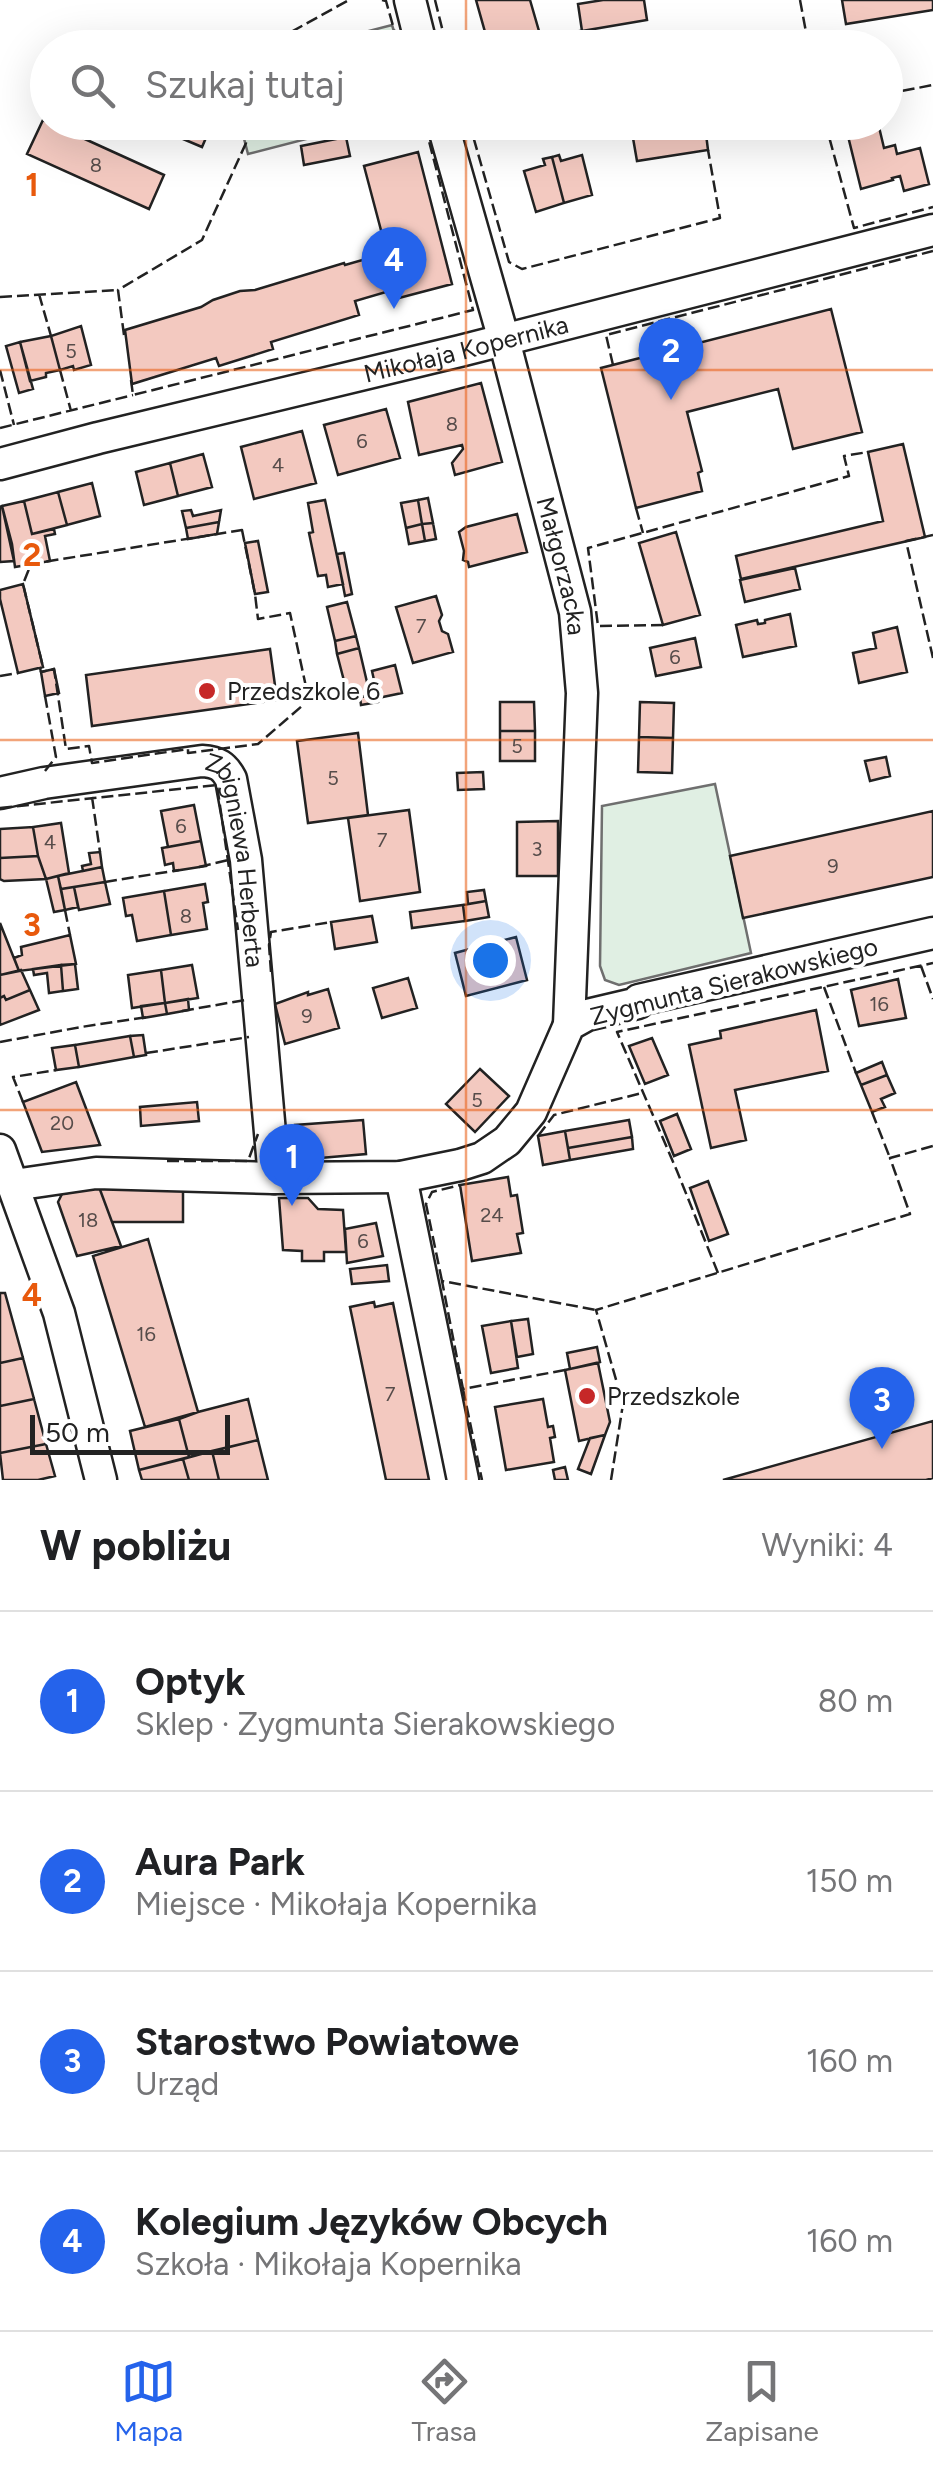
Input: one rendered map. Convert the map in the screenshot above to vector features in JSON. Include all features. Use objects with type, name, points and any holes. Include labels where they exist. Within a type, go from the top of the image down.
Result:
[{"type":"street","points":[[410,0],[418,30]]},
{"type":"street","name":"Małgorzacka","points":[[447,140],[575,612],[582,693],[569,1025]]},
{"type":"street","name":"Mikołaja Kopernika","points":[[0,464],[933,230]]},
{"type":"street","name":"Zbigniewa Herberta","points":[[0,792],[202,761],[225,768],[231,779],[246,860],[274,1178]]},
{"type":"street","name":"Zygmunta Sierakowskiego","points":[[14,1185],[96,1174],[401,1177],[460,1165],[482,1158],[507,1141],[531,1112],[569,1025],[587,1015],[933,933]]},
{"type":"street","points":[[0,1150],[59,1313],[101,1480]]},
{"type":"street","points":[[401,1177],[463,1480]]},
{"type":"green space","points":[[244,140],[302,140],[248,154]]},
{"type":"green space","points":[[715,784],[751,953],[619,985],[605,980],[600,966],[602,806]]},
{"type":"building","points":[[476,0],[530,0],[539,30],[484,30]]},
{"type":"building","points":[[644,0],[647,20],[582,30],[578,4]]},
{"type":"building","points":[[842,0],[933,0],[933,10],[846,24]]},
{"type":"building","points":[[34,140],[87,140],[164,175],[149,209],[27,154]]},
{"type":"building","points":[[185,140],[205,140],[202,147]]},
{"type":"building","points":[[347,140],[350,156],[304,165],[301,146]]},
{"type":"building","points":[[633,140],[707,140],[708,150],[637,161]]},
{"type":"building","points":[[849,140],[882,140],[884,148],[895,145],[897,154],[920,148],[929,184],[904,191],[900,176],[861,189]]},
{"type":"building","points":[[418,152],[452,284],[399,298],[396,289],[355,301],[359,315],[271,342],[273,349],[219,366],[216,358],[132,384],[125,330],[240,291],[387,253],[364,166]]},
{"type":"building","points":[[559,155],[561,161],[582,155],[592,195],[564,203],[552,157]]},
{"type":"building","points":[[552,157],[564,203],[536,212],[524,171],[545,165],[543,159]]},
{"type":"building","points":[[831,309],[862,432],[793,449],[778,389],[687,412],[702,471],[698,473],[702,491],[636,508],[601,368]]},
{"type":"building","points":[[81,326],[91,365],[60,370],[51,336]]},
{"type":"building","points":[[51,336],[60,370],[30,381],[20,342]]},
{"type":"building","points":[[20,342],[33,389],[19,393],[6,346]]},
{"type":"building","points":[[481,383],[502,462],[455,475],[452,463],[462,445],[419,455],[408,402]]},
{"type":"building","points":[[386,409],[400,458],[338,475],[324,425]]},
{"type":"building","points":[[302,431],[316,483],[254,499],[241,447]]},
{"type":"building","points":[[903,444],[925,537],[741,579],[736,556],[883,521],[868,452]]},
{"type":"building","points":[[203,454],[212,487],[178,496],[170,463]]},
{"type":"building","points":[[170,463],[178,496],[144,505],[136,472]]},
{"type":"building","points":[[92,483],[100,516],[67,525],[58,492]]},
{"type":"building","points":[[58,492],[67,525],[32,534],[24,501]]},
{"type":"building","points":[[428,498],[433,523],[422,524],[418,500]]},
{"type":"building","points":[[325,500],[343,584],[328,587],[326,575],[318,576],[309,533],[313,532],[308,503]]},
{"type":"building","points":[[418,500],[422,524],[406,528],[401,503]]},
{"type":"building","points":[[24,501],[32,534],[54,529],[55,534],[45,536],[50,561],[15,567],[2,506]]},
{"type":"building","points":[[2,506],[14,561],[0,562]]},
{"type":"building","points":[[191,510],[193,516],[221,510],[219,522],[186,528],[182,511]]},
{"type":"building","points":[[517,514],[527,552],[469,567],[463,560],[459,532]]},
{"type":"building","points":[[219,522],[217,534],[188,539],[186,528]]},
{"type":"building","points":[[433,523],[436,539],[425,541],[422,524]]},
{"type":"building","points":[[422,524],[425,541],[409,544],[406,528]]},
{"type":"building","points":[[676,532],[700,615],[663,625],[639,543]]},
{"type":"building","points":[[258,541],[268,592],[255,594],[245,543]]},
{"type":"building","points":[[344,553],[352,594],[345,596],[337,554]]},
{"type":"building","points":[[795,568],[800,589],[745,602],[740,580]]},
{"type":"building","points":[[23,584],[43,667],[18,673],[0,590]]},
{"type":"building","points":[[436,596],[442,631],[448,634],[453,652],[413,663],[396,607]]},
{"type":"building","points":[[347,602],[356,636],[335,641],[327,607]]},
{"type":"building","points":[[790,614],[796,646],[743,657],[736,625],[757,620],[758,624],[765,623]]},
{"type":"building","points":[[897,627],[907,672],[859,683],[853,653],[876,648],[873,633]]},
{"type":"building","points":[[356,636],[359,648],[337,654],[335,641]]},
{"type":"building","points":[[695,638],[701,667],[656,676],[650,648]]},
{"type":"building","points":[[359,648],[370,695],[349,700],[337,654]]},
{"type":"building","points":[[270,649],[277,700],[92,726],[86,675]]},
{"type":"building","points":[[395,665],[402,693],[378,698],[372,671]]},
{"type":"building","points":[[54,669],[59,693],[45,696],[41,672]]},
{"type":"building","points":[[377,694],[378,702],[361,705],[360,697]]},
{"type":"building","points":[[500,702],[534,702],[535,731],[500,731]]},
{"type":"building","points":[[640,702],[674,703],[673,738],[639,737]]},
{"type":"building","points":[[500,731],[535,731],[535,761],[500,761]]},
{"type":"building","points":[[358,733],[368,815],[308,823],[297,741]]},
{"type":"building","points":[[639,737],[673,738],[672,773],[638,772]]},
{"type":"building","points":[[886,757],[890,776],[870,781],[865,761]]},
{"type":"building","points":[[483,772],[484,789],[458,790],[457,773]]},
{"type":"building","points":[[194,805],[201,841],[168,847],[161,811]]},
{"type":"building","points":[[409,810],[420,892],[360,901],[348,818]]},
{"type":"building","points":[[933,811],[933,877],[743,918],[730,856]]},
{"type":"building","points":[[558,821],[558,876],[517,876],[517,822]]},
{"type":"building","points":[[61,823],[69,873],[46,879],[33,827]]},
{"type":"building","points":[[33,827],[38,856],[0,858],[0,829]]},
{"type":"building","points":[[201,841],[206,866],[174,871],[173,863],[165,865],[162,848]]},
{"type":"building","points":[[100,852],[102,867],[83,871],[82,866],[91,864],[89,853]]},
{"type":"building","points":[[38,856],[46,879],[0,879],[0,858]]},
{"type":"building","points":[[102,867],[105,882],[61,889],[58,876]]},
{"type":"building","points":[[58,876],[65,910],[54,912],[46,879]]},
{"type":"building","points":[[105,882],[110,904],[79,910],[74,887]]},
{"type":"building","points":[[205,884],[207,929],[171,935],[164,891]]},
{"type":"building","points":[[74,887],[78,907],[65,910],[61,889]]},
{"type":"building","points":[[484,890],[486,901],[468,904],[467,892]]},
{"type":"building","points":[[164,891],[171,935],[137,941],[132,915],[126,916],[123,898]]},
{"type":"building","points":[[486,901],[489,917],[465,921],[463,905]]},
{"type":"building","points":[[463,905],[465,921],[412,928],[410,912]]},
{"type":"building","points":[[372,916],[377,942],[335,949],[331,922]]},
{"type":"building","points":[[0,923],[19,971],[0,975]]},
{"type":"building","points":[[70,935],[76,964],[19,971],[14,958],[22,955],[21,947]]},
{"type":"building","points":[[516,937],[527,980],[466,996],[455,953]]},
{"type":"building","points":[[75,964],[78,989],[63,991],[61,965]]},
{"type":"building","points":[[61,965],[63,991],[49,993],[47,973],[34,975],[33,969]]},
{"type":"building","points":[[192,965],[198,998],[165,1003],[161,970]]},
{"type":"building","points":[[21,970],[30,990],[6,1000],[4,996],[0,998],[0,975]]},
{"type":"building","points":[[161,970],[165,1003],[132,1008],[128,975]]},
{"type":"building","points":[[408,978],[417,1008],[382,1018],[373,988]]},
{"type":"building","points":[[898,979],[906,1018],[859,1026],[851,990]]},
{"type":"building","points":[[328,989],[339,1028],[285,1044],[275,1004]]},
{"type":"building","points":[[30,990],[39,1010],[0,1025],[0,998],[4,996],[6,1000]]},
{"type":"building","points":[[188,999],[189,1010],[167,1014],[165,1003]]},
{"type":"building","points":[[165,1003],[167,1014],[143,1018],[141,1006]]},
{"type":"building","points":[[816,1010],[828,1071],[735,1090],[746,1140],[711,1148],[689,1045],[721,1038],[720,1031]]},
{"type":"building","points":[[143,1035],[146,1055],[134,1057],[130,1036]]},
{"type":"building","points":[[130,1036],[134,1057],[79,1067],[75,1045]]},
{"type":"building","points":[[652,1038],[668,1075],[645,1084],[629,1046]]},
{"type":"building","points":[[75,1045],[79,1067],[56,1070],[52,1048]]},
{"type":"building","points":[[882,1062],[887,1075],[861,1085],[856,1073]]},
{"type":"building","points":[[480,1069],[509,1096],[475,1132],[446,1104]]},
{"type":"building","points":[[887,1075],[895,1093],[881,1099],[885,1107],[872,1112],[861,1085]]},
{"type":"building","points":[[76,1082],[100,1145],[42,1152],[23,1102]]},
{"type":"building","points":[[197,1102],[199,1121],[141,1126],[140,1107]]},
{"type":"building","points":[[677,1114],[691,1149],[674,1156],[660,1121]]},
{"type":"building","points":[[363,1120],[366,1154],[297,1160],[295,1125]]},
{"type":"building","points":[[629,1120],[632,1137],[568,1148],[565,1131]]},
{"type":"building","points":[[565,1131],[570,1160],[543,1165],[538,1136]]},
{"type":"building","points":[[632,1137],[633,1149],[570,1160],[568,1148]]},
{"type":"building","points":[[508,1177],[511,1196],[517,1195],[523,1233],[517,1234],[521,1253],[472,1261],[460,1185]]},
{"type":"building","points":[[708,1181],[728,1234],[709,1241],[690,1188]]},
{"type":"building","points":[[183,1186],[183,1222],[112,1222],[99,1187]]},
{"type":"building","points":[[99,1187],[121,1246],[77,1256],[58,1202],[62,1194]]},
{"type":"building","points":[[279,1198],[308,1198],[318,1209],[343,1210],[346,1252],[324,1252],[324,1261],[302,1261],[302,1251],[283,1250]]},
{"type":"building","points":[[376,1223],[383,1256],[347,1263],[345,1229]]},
{"type":"building","points":[[148,1239],[198,1412],[145,1427],[93,1256]]},
{"type":"building","points":[[387,1265],[389,1281],[352,1284],[350,1269]]},
{"type":"building","points":[[0,1293],[5,1293],[23,1358],[0,1363]]},
{"type":"building","points":[[374,1302],[375,1307],[393,1303],[429,1480],[386,1480],[350,1307]]},
{"type":"building","points":[[528,1319],[533,1354],[517,1357],[511,1321]]},
{"type":"building","points":[[511,1321],[518,1368],[491,1373],[482,1326]]},
{"type":"building","points":[[597,1347],[600,1362],[570,1369],[567,1353]]},
{"type":"building","points":[[23,1358],[34,1399],[0,1406],[0,1363]]},
{"type":"building","name":"Przedszkole","points":[[598,1363],[610,1422],[605,1435],[579,1441],[565,1370]]},
{"type":"building","points":[[34,1399],[46,1444],[0,1453],[0,1406]]},
{"type":"building","points":[[248,1399],[258,1440],[189,1457],[179,1419]]},
{"type":"building","points":[[543,1399],[548,1427],[553,1426],[555,1437],[550,1438],[554,1462],[506,1470],[495,1407]]},
{"type":"building","points":[[179,1419],[189,1457],[139,1470],[130,1431]]},
{"type":"building","points":[[933,1421],[933,1478],[926,1480],[723,1480]]},
{"type":"building","points":[[605,1435],[591,1474],[578,1469],[590,1438]]},
{"type":"building","points":[[258,1440],[268,1480],[219,1480],[212,1451]]},
{"type":"building","points":[[46,1444],[55,1476],[3,1480],[0,1453]]},
{"type":"building","points":[[212,1451],[219,1480],[189,1480],[183,1459]]},
{"type":"building","points":[[183,1459],[189,1480],[142,1480],[139,1470]]},
{"type":"building","points":[[565,1467],[568,1480],[555,1480],[553,1470]]},
{"type":"fence","points":[[295,30],[349,0]]},
{"type":"fence","points":[[382,0],[386,1],[394,30]]},
{"type":"fence","points":[[435,0],[442,30]]},
{"type":"fence","points":[[800,0],[806,30]]},
{"type":"fence","points":[[903,91],[933,85]]},
{"type":"fence","points":[[124,335],[118,290],[202,240],[245,140]]},
{"type":"fence","points":[[131,380],[133,395],[473,310],[429,140]]},
{"type":"fence","points":[[474,140],[509,262],[522,269],[720,218],[708,150]]},
{"type":"fence","points":[[830,140],[854,228],[933,207]]},
{"type":"fence","points":[[613,365],[606,335],[933,251]]},
{"type":"fence","points":[[0,297],[118,290]]},
{"type":"fence","points":[[39,294],[51,336]]},
{"type":"fence","points":[[0,370],[14,425]]},
{"type":"fence","points":[[60,370],[71,411]]},
{"type":"fence","points":[[0,428],[133,395]]},
{"type":"fence","points":[[663,625],[598,626],[588,548],[849,476],[844,456],[868,452]]},
{"type":"fence","points":[[636,508],[643,533]]},
{"type":"fence","points":[[242,530],[258,619],[290,613],[308,696],[302,706],[258,744],[92,763],[89,746],[66,749],[54,669],[41,672],[23,584],[31,564],[242,530]]},
{"type":"fence","points":[[933,535],[906,541],[933,658]]},
{"type":"fence","points":[[0,676],[18,673]]},
{"type":"fence","points":[[45,696],[56,757],[45,771]]},
{"type":"fence","points":[[0,808],[217,785],[238,930]]},
{"type":"fence","points":[[92,797],[100,852]]},
{"type":"fence","points":[[199,867],[228,860]]},
{"type":"fence","points":[[105,882],[179,870]]},
{"type":"fence","points":[[65,910],[70,935]]},
{"type":"fence","points":[[271,972],[271,932],[331,922]]},
{"type":"fence","points":[[718,1273],[617,1032],[933,963]]},
{"type":"fence","points":[[921,966],[933,999]]},
{"type":"fence","points":[[824,987],[856,1073]]},
{"type":"fence","points":[[182,1011],[245,1000]]},
{"type":"fence","points":[[0,1042],[148,1017]]},
{"type":"fence","points":[[146,1053],[249,1037]]},
{"type":"fence","points":[[23,1102],[13,1077],[56,1070]]},
{"type":"fence","points":[[538,1136],[554,1115],[642,1093]]},
{"type":"fence","points":[[872,1112],[890,1158]]},
{"type":"fence","points":[[284,1131],[289,1152],[297,1156]]},
{"type":"fence","points":[[167,1161],[248,1161],[258,1134]]},
{"type":"fence","points":[[611,1480],[623,1404],[596,1310],[910,1214],[890,1158],[933,1146]]},
{"type":"fence","points":[[442,1281],[426,1204],[432,1192],[460,1185]]},
{"type":"fence","points":[[565,1370],[463,1389],[442,1281],[596,1310]]},
{"type":"fence","points":[[463,1389],[482,1480]]},
{"type":"place","name":"Kolegium Języków Obcych","points":[[394,309]]},
{"type":"place","name":"Aura Park","points":[[671,400]]},
{"type":"place","name":"Przedszkole 6","points":[[207,691]]},
{"type":"place","name":"Optyk","points":[[292,1206]]},
{"type":"place","name":"Przedszkole","points":[[587,1396]]},
{"type":"place","name":"Starostwo Powiatowe","points":[[882,1449]]}]
